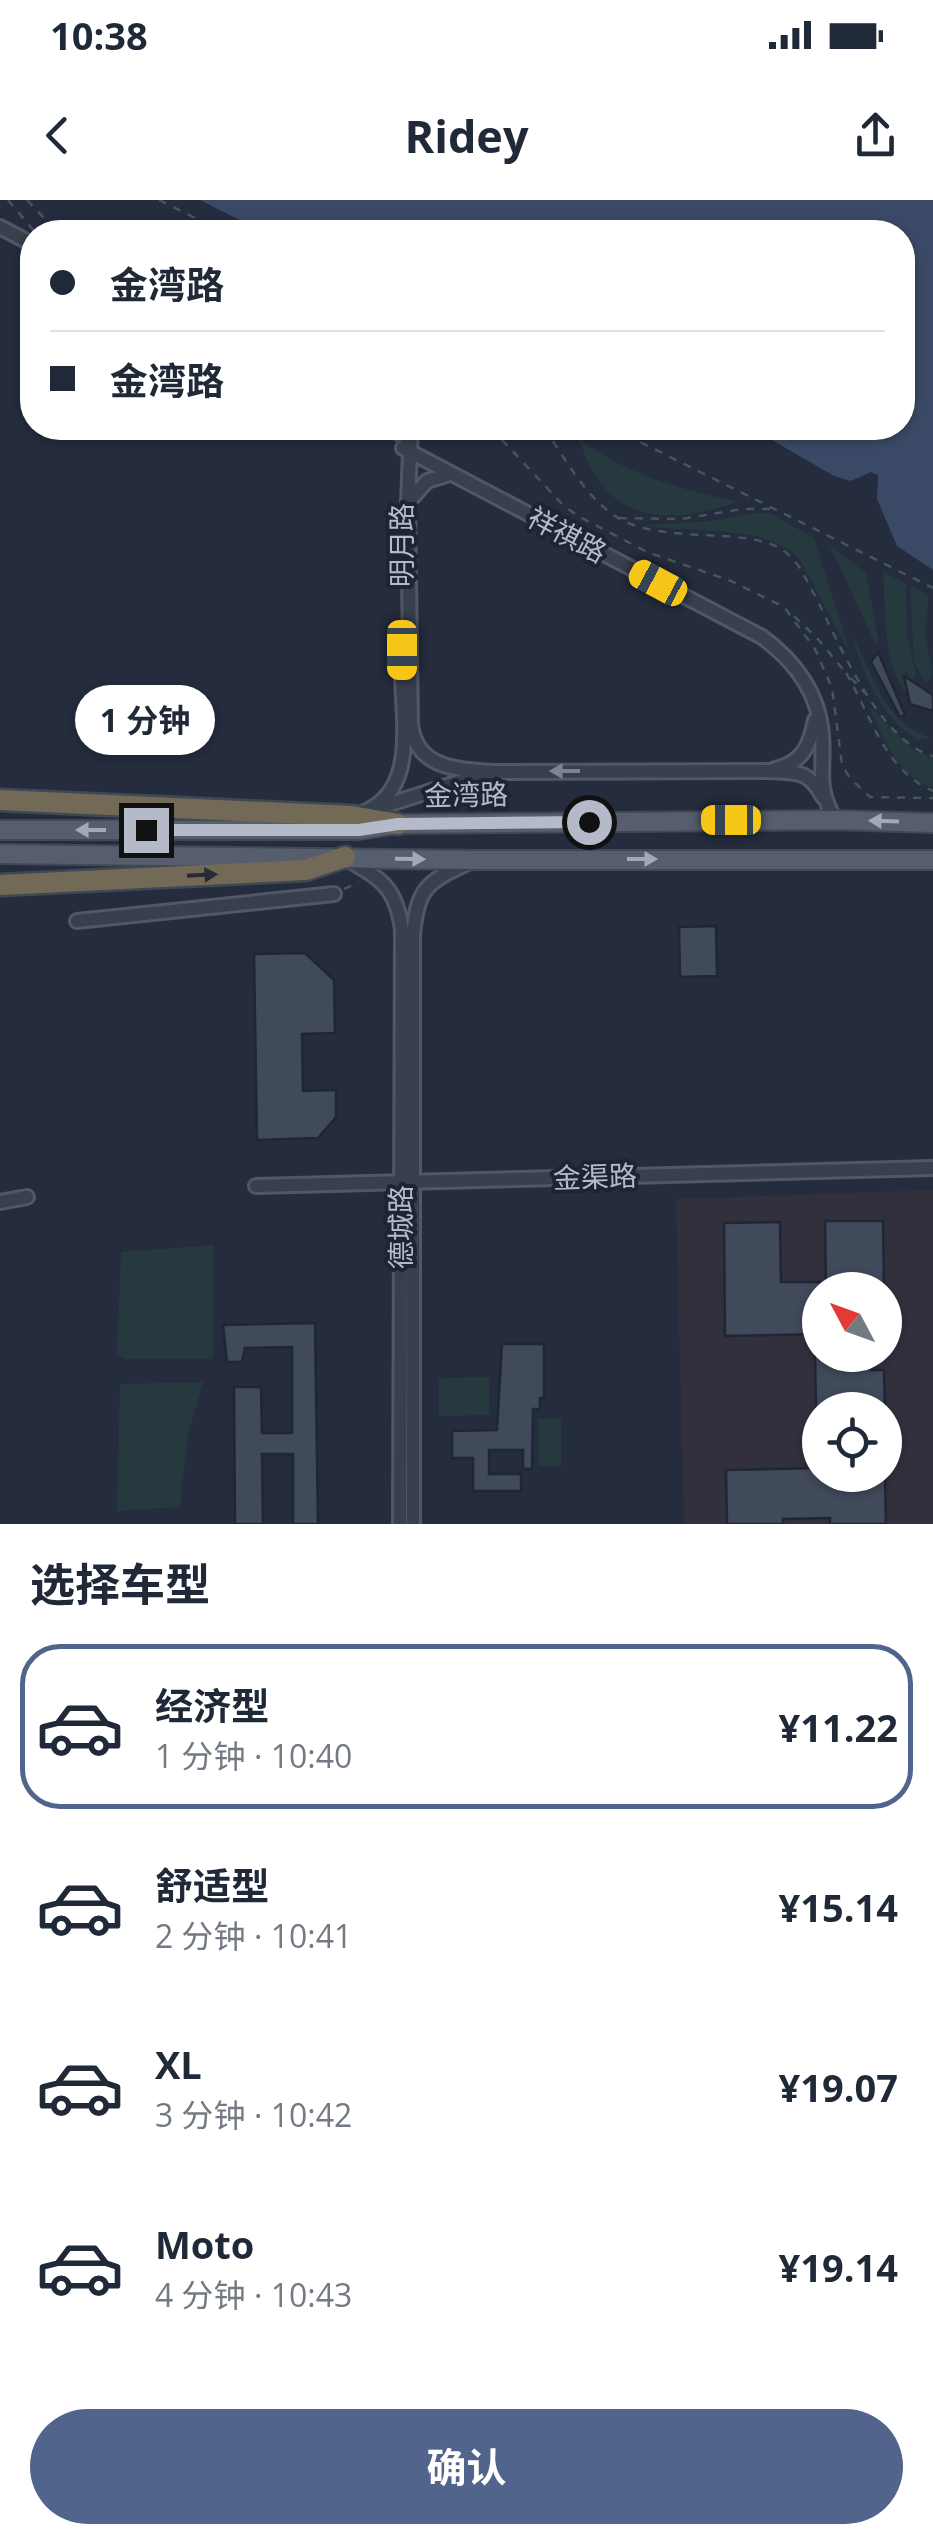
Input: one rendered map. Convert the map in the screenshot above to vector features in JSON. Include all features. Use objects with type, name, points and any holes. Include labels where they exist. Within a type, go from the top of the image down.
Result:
[{"type":"highway","points":[[0,800],[352,816],[398,824]]},
{"type":"highway","points":[[0,885],[306,870],[345,857]]},
{"type":"main road","name":"金湾路","points":[[0,830],[359,830],[398,824],[835,820],[933,823]]},
{"type":"main road","points":[[0,854],[933,860]]},
{"type":"street","name":"明月路","points":[[404,440],[411,724],[416,746],[437,764],[491,772]]},
{"type":"street","name":"明月路","points":[[378,808],[396,787],[402,763],[404,440]]},
{"type":"street","name":"祥祺路","points":[[408,440],[450,474],[762,637],[791,661],[817,712],[822,735],[822,797],[835,820]]},
{"type":"street","points":[[408,502],[427,481],[450,474]]},
{"type":"street","points":[[767,771],[795,762],[805,752],[817,712]]},
{"type":"street","points":[[352,816],[491,772],[767,771],[809,777],[822,797]]},
{"type":"street","points":[[345,857],[393,892],[407,932]]},
{"type":"street","points":[[407,932],[422,892],[440,876],[474,860]]},
{"type":"street","points":[[78,921],[334,894]]},
{"type":"street","name":"德城路","points":[[400,1524],[407,932]]},
{"type":"street","name":"金渠路","points":[[256,1186],[933,1168]]},
{"type":"street","name":"德城路","points":[[406,1183],[412,1524]]},
{"type":"street","points":[[0,1202],[27,1197]]},
{"type":"path","points":[[8,200],[25,220]]},
{"type":"path","points":[[27,200],[47,220]]},
{"type":"path","points":[[159,200],[199,220]]},
{"type":"path","points":[[501,440],[578,516],[647,552],[760,592],[785,608],[817,638],[905,742],[933,756]]},
{"type":"path","points":[[553,440],[584,484],[618,518],[666,533],[762,541],[789,554],[871,700]]},
{"type":"path","points":[[636,440],[933,588]]},
{"type":"path","points":[[618,518],[682,519],[742,509],[775,509]]},
{"type":"path","points":[[785,608],[824,667],[836,706],[842,764],[850,778],[870,798],[933,798]]},
{"type":"path","points":[[846,673],[896,764],[918,784],[933,790]]},
{"type":"path","points":[[334,894],[374,875]]},
{"type":"shaded area","points":[[933,1190],[933,1524],[684,1524],[676,1199]]},
{"type":"green space","points":[[579,440],[655,479],[738,502],[685,515],[640,511],[605,488]]},
{"type":"green space","points":[[770,513],[814,538],[851,655],[798,557],[782,546],[744,534],[643,525],[712,521]]},
{"type":"green space","points":[[829,544],[866,573],[879,644],[874,641]]},
{"type":"green space","points":[[883,571],[906,584],[907,635],[916,676],[911,679],[903,668],[914,702],[903,689],[890,658]]},
{"type":"green space","points":[[910,586],[929,595],[925,636],[933,674],[926,684],[914,663]]},
{"type":"green space","points":[[852,635],[892,710],[917,732],[933,738],[918,740],[883,707],[868,680]]},
{"type":"green space","points":[[870,707],[912,749],[933,758],[933,788],[901,766]]},
{"type":"green space","points":[[214,1245],[213,1359],[124,1359],[117,1353],[121,1252]]},
{"type":"green space","points":[[489,1377],[489,1415],[439,1416],[439,1378]]},
{"type":"green space","points":[[203,1382],[188,1434],[180,1507],[117,1511],[120,1384]]},
{"type":"green space","points":[[538,1419],[561,1419],[561,1466],[538,1466]]},
{"type":"water","points":[[200,200],[933,200],[933,570],[897,546],[877,499],[878,475],[871,472],[851,481],[834,476],[772,440],[915,440],[915,220],[239,220]]},
{"type":"building","points":[[878,652],[905,715],[900,717],[871,662]]},
{"type":"building","points":[[904,676],[933,695],[933,711],[910,704]]},
{"type":"building","points":[[716,926],[717,976],[680,977],[679,927]]},
{"type":"building","points":[[305,953],[334,980],[335,1033],[302,1034],[303,1091],[336,1090],[336,1117],[318,1138],[257,1140],[254,954]]},
{"type":"building","points":[[825,1221],[883,1221],[884,1272],[826,1272]]},
{"type":"building","points":[[780,1222],[781,1282],[802,1282],[802,1334],[725,1336],[724,1223]]},
{"type":"building","points":[[315,1323],[318,1524],[293,1524],[293,1454],[262,1454],[263,1524],[235,1524],[234,1387],[261,1387],[262,1433],[292,1433],[292,1347],[245,1348],[242,1362],[227,1362],[223,1325]]},
{"type":"building","points":[[502,1344],[544,1344],[544,1398],[540,1398],[540,1409],[533,1409],[532,1469],[523,1469],[523,1450],[489,1450],[489,1474],[521,1474],[521,1491],[473,1491],[473,1458],[452,1458],[452,1431],[497,1430]]},
{"type":"building","points":[[815,1372],[884,1372],[885,1392],[816,1392]]},
{"type":"building","points":[[802,1468],[802,1492],[885,1492],[886,1524],[830,1524],[830,1518],[783,1519],[783,1524],[727,1524],[726,1470]]},
{"type":"route","points":[[146,830],[359,830],[398,824],[589,822]]}]
